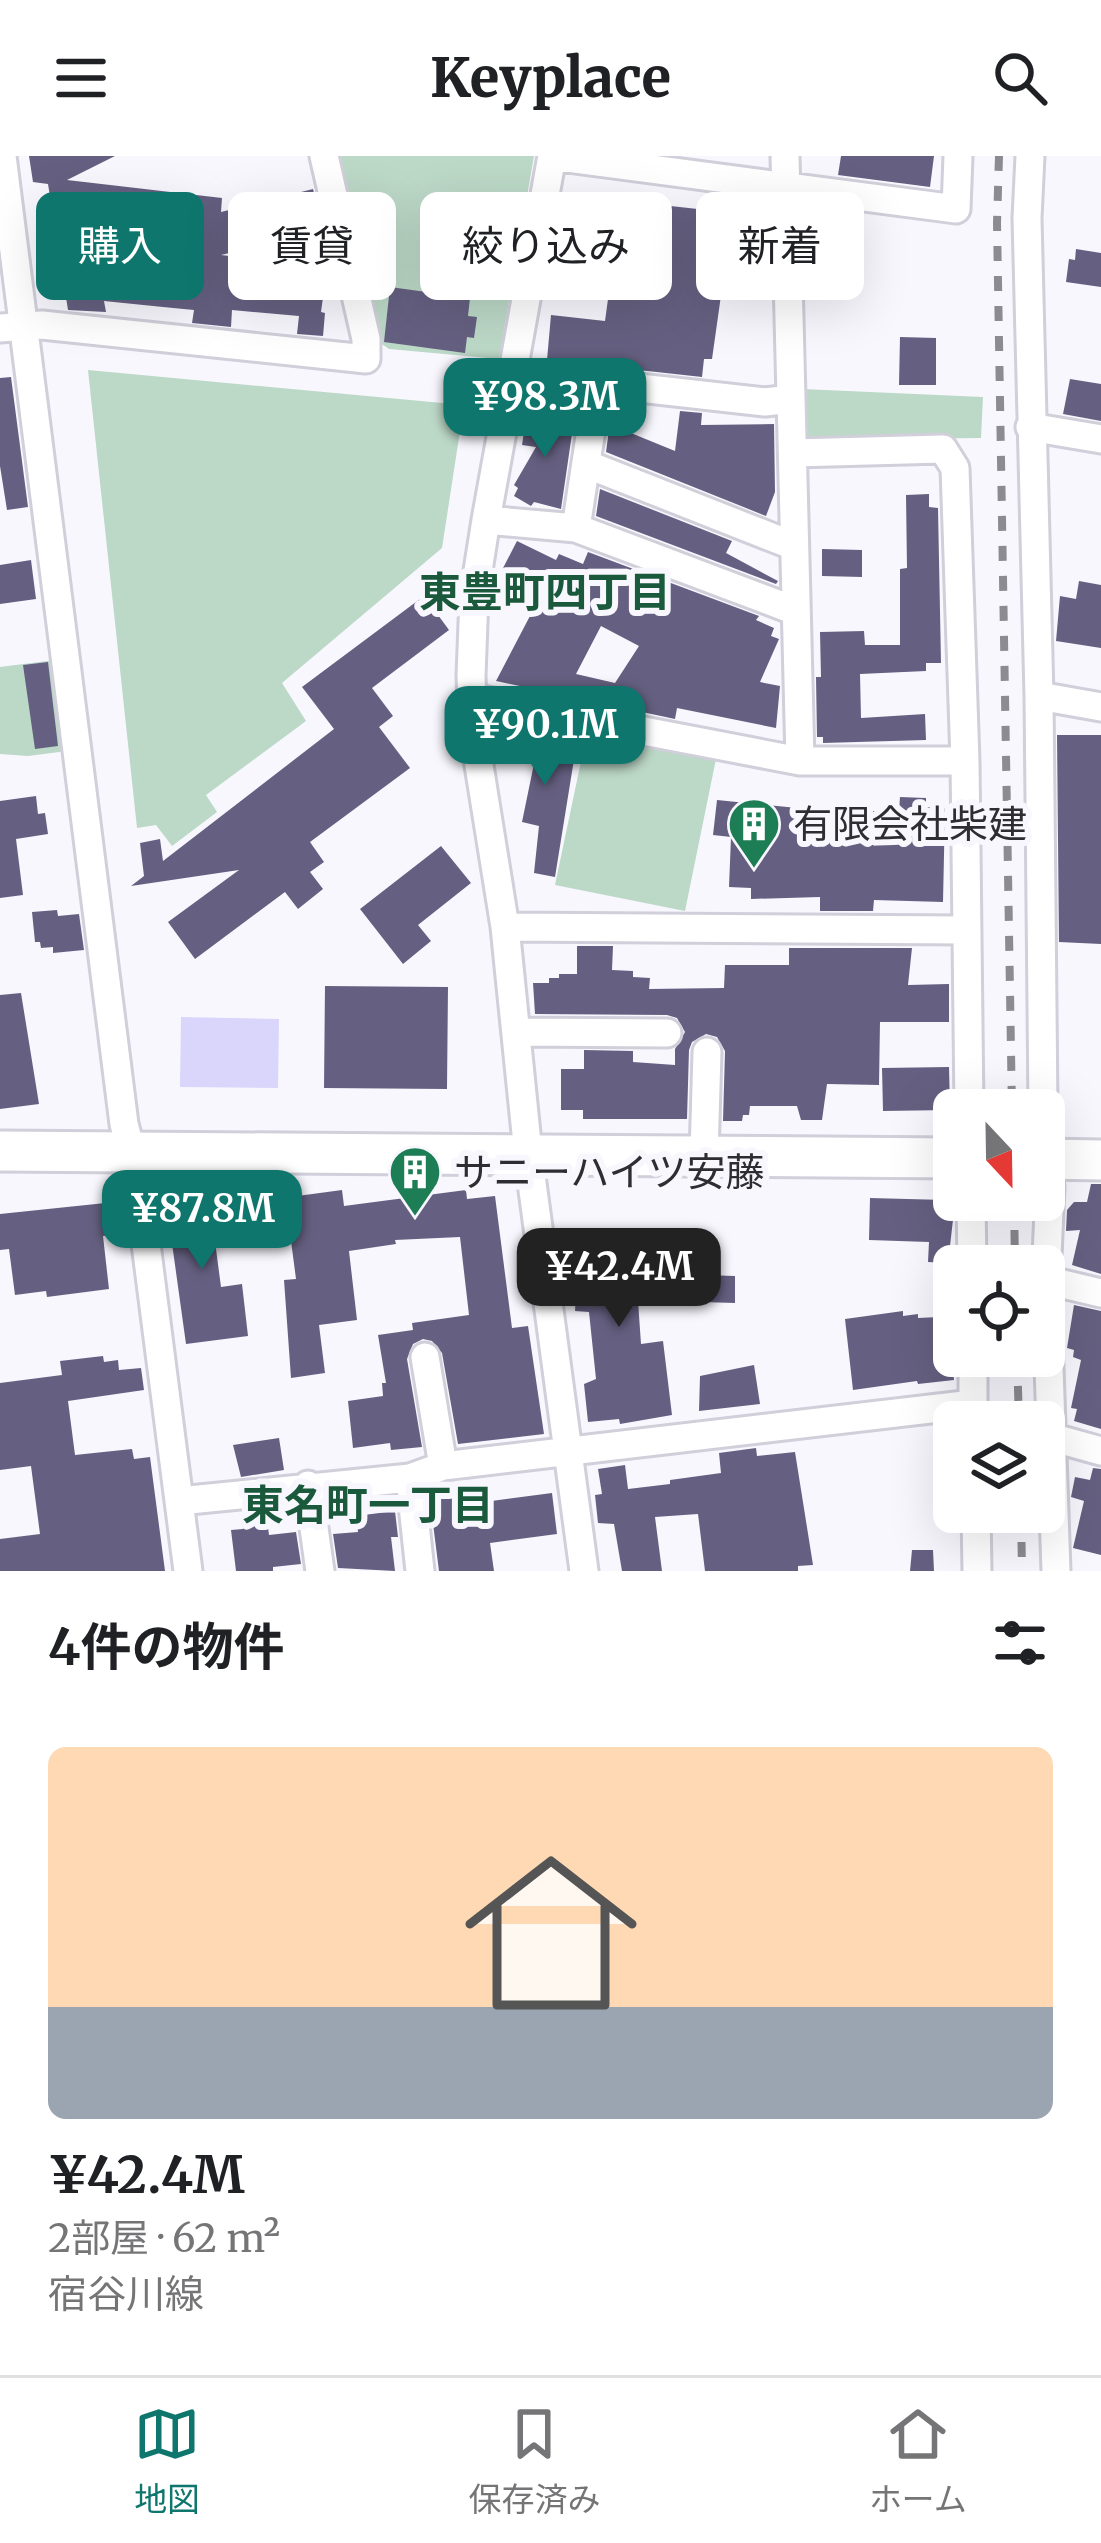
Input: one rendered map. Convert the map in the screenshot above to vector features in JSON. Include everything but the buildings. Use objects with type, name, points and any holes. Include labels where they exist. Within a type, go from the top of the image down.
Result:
[{"type":"main road","points":[[0,1151],[933,1158]]},
{"type":"main road","points":[[1065,1156],[1101,1160]]},
{"type":"street","points":[[2,156],[12,327],[156,1313],[188,1571]]},
{"type":"street","points":[[12,327],[42,325],[366,358],[366,340],[324,156]]},
{"type":"street","points":[[584,1571],[472,698],[474,596],[551,156],[956,209],[958,156]]},
{"type":"street","points":[[785,156],[800,761]]},
{"type":"street","points":[[1030,156],[1027,218],[1039,696],[1042,1089]]},
{"type":"street","points":[[514,374],[765,402],[791,399]]},
{"type":"street","points":[[576,528],[598,384]]},
{"type":"street","points":[[1030,428],[1101,440]]},
{"type":"street","points":[[794,453],[944,449],[955,468],[969,1089]]},
{"type":"street","points":[[586,464],[794,546]]},
{"type":"street","points":[[486,520],[576,528],[796,611]]},
{"type":"street","points":[[1039,696],[1101,706]]},
{"type":"street","points":[[472,698],[800,761],[965,761]]},
{"type":"street","points":[[505,927],[966,931]]},
{"type":"street","points":[[516,1032],[667,1033]]},
{"type":"street","points":[[704,1156],[707,1052]]},
{"type":"street","points":[[1065,1284],[1101,1293]]},
{"type":"street","points":[[425,1357],[443,1466]]},
{"type":"street","points":[[179,1501],[410,1478],[443,1466],[933,1417]]},
{"type":"street","points":[[1065,1441],[1101,1451]]},
{"type":"street","points":[[410,1478],[420,1571]]},
{"type":"street","points":[[308,1485],[320,1571]]},
{"type":"street","points":[[976,1533],[977,1571]]},
{"type":"street","points":[[1055,1533],[1056,1571]]},
{"type":"green space","points":[[335,156],[534,156],[528,192],[420,192],[420,300],[509,300],[499,359],[389,349],[376,340],[367,300],[396,300],[396,192],[343,192]]},
{"type":"green space","points":[[88,370],[464,405],[442,548],[282,683],[306,721],[206,795],[217,812],[172,846],[156,825],[137,828]]},
{"type":"green space","points":[[802,389],[983,397],[981,438],[812,440],[803,432]]},
{"type":"green space","points":[[55,660],[67,751],[0,754],[0,667]]},
{"type":"green space","points":[[587,733],[716,759],[685,911],[555,885]]},
{"type":"shaded area","points":[[181,1017],[279,1019],[278,1088],[180,1087]]},
{"type":"railway","points":[[999,156],[1012,1089]]},
{"type":"railway","points":[[1014,1221],[1015,1245]]},
{"type":"railway","points":[[1018,1377],[1018,1401]]},
{"type":"railway","points":[[1021,1533],[1022,1571]]},
{"type":"place","name":"有限会社柴建","points":[[754,870]]},
{"type":"place","name":"サニーハイツ安藤","points":[[415,1218]]},
{"type":"district","name":"東豊町四丁目","points":[[545,592]]},
{"type":"district","name":"東名町一丁目","points":[[368,1505]]}]
